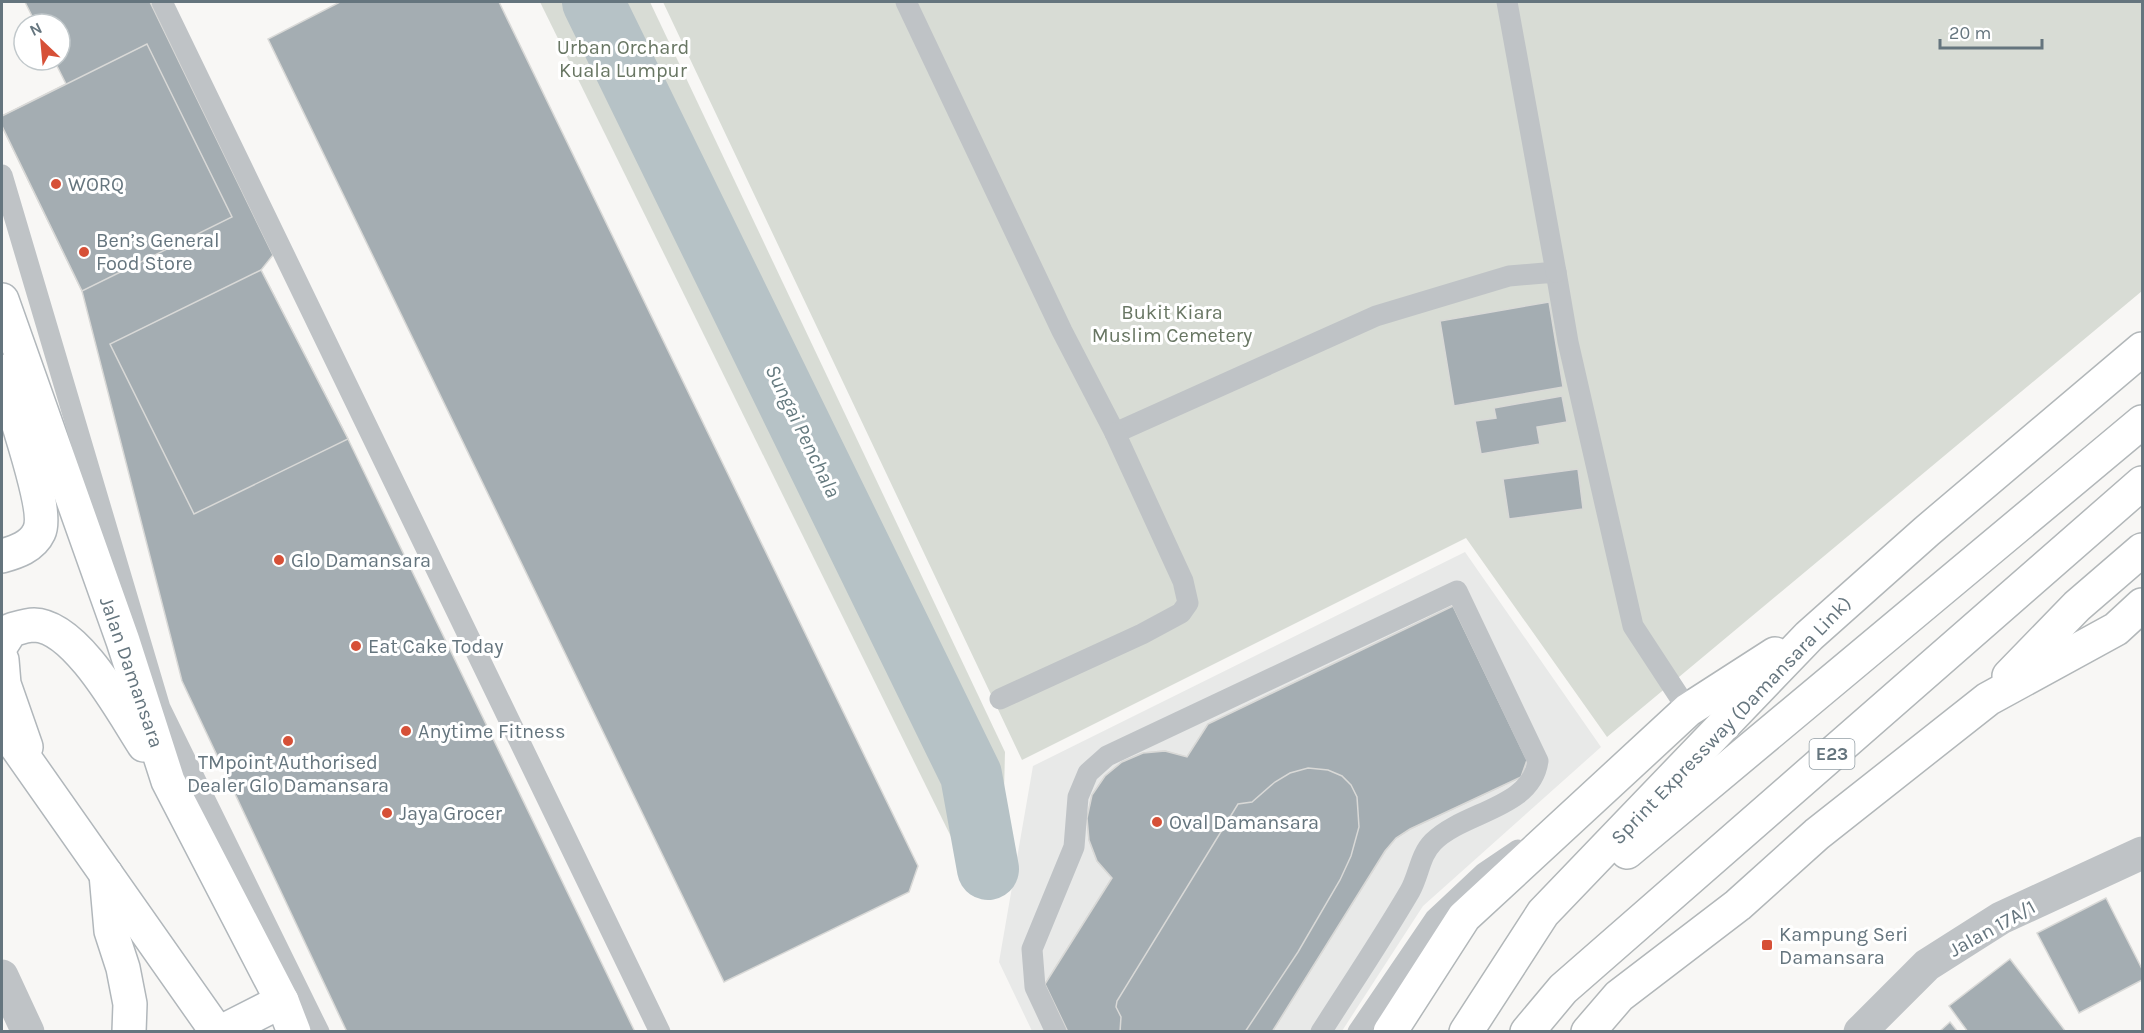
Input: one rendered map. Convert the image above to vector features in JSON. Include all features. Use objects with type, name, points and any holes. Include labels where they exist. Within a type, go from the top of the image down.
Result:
[{"type":"main road","name":"Jalan Damansara","points":[[2,300],[123,641],[168,782],[282,1001],[294,1032]]},
{"type":"main road","name":"Sprint Expressway (Damansara Link)","points":[[1466,1032],[1543,913],[1809,636],[1927,531],[2142,349]]},
{"type":"main road","points":[[2,371],[42,507],[40,532],[26,548],[2,556]]},
{"type":"main road","points":[[1503,972],[1620,858],[2142,422]]},
{"type":"main road","name":"E23","points":[[1527,1032],[1563,989],[2142,483]]},
{"type":"main road","points":[[1588,1032],[1619,996],[1738,905],[1817,834],[1988,699],[2077,606],[2142,549]]},
{"type":"main road","points":[[1988,699],[2129,622],[2142,605]]},
{"type":"main road","points":[[2,644],[11,630],[34,625],[51,629],[71,642],[108,690],[168,782]]},
{"type":"main road","points":[[1390,1032],[1464,917],[1688,710],[1756,665],[1809,636]]},
{"type":"main road","points":[[2,660],[4,684],[41,785]]},
{"type":"main road","points":[[2,726],[41,785],[219,1032],[282,1001]]},
{"type":"main road","points":[[106,873],[111,932],[123,968],[130,1004],[129,1032]]},
{"type":"street","name":"Jalan 17A/1","points":[[1860,1032],[1928,965],[2001,918],[2142,853]]},
{"type":"street","points":[[2,976],[28,1032]]},
{"type":"lane","points":[[162,2],[660,1032]]},
{"type":"lane","points":[[906,2],[1062,331],[1115,433],[1183,581],[1188,603],[1181,613],[1142,634],[1000,699]]},
{"type":"lane","points":[[1508,2],[1568,342],[1634,626],[1688,710]]},
{"type":"lane","points":[[2,175],[160,708],[318,1032]]},
{"type":"lane","points":[[1115,433],[1376,316],[1509,276],[1556,272]]},
{"type":"lane","points":[[1056,1032],[1035,987],[1032,949],[1074,847],[1078,797],[1088,772],[1107,756],[1457,591],[1538,761],[1536,776],[1525,790],[1454,826],[1433,842],[1424,855],[1412,888],[1321,1032]]},
{"type":"lane","points":[[1358,1032],[1435,919],[1484,873],[1593,798]]},
{"type":"lane","points":[[1395,916],[1425,934]]},
{"type":"shaded area","points":[[1465,552],[1601,747],[1423,906],[1342,1031],[1032,1031],[999,962],[1033,766]]},
{"type":"green space","name":"Urban Orchard Kuala Lumpur","points":[[540,2],[650,2],[1005,752],[1003,832],[960,855]]},
{"type":"green space","name":"Bukit Kiara Muslim Cemetery","points":[[663,2],[2142,2],[2142,291],[1607,737],[1466,538],[1022,760]]},
{"type":"building","name":"Glo Damansara","points":[[25,2],[150,2],[273,255],[261,270],[348,439],[635,1032],[347,1032],[182,681],[82,291],[2,126],[2,116],[66,84],[60,72],[72,72],[72,12],[30,12]]},
{"type":"building","points":[[340,2],[499,2],[918,866],[909,892],[724,982],[268,39]]},
{"type":"building","points":[[147,44],[232,217],[82,291],[2,126],[2,116]]},
{"type":"building","points":[[261,270],[348,439],[194,514],[110,344]]},
{"type":"building","points":[[1549,302],[1563,387],[1454,406],[1440,321]]},
{"type":"building","points":[[1562,396],[1567,422],[1537,427],[1540,444],[1481,454],[1475,421],[1496,418],[1494,408]]},
{"type":"building","points":[[1578,469],[1583,509],[1509,519],[1503,479]]},
{"type":"building","name":"Oval Damansara","points":[[1453,606],[1527,760],[1521,777],[1410,829],[1396,838],[1385,851],[1272,1032],[1245,1032],[1298,952],[1340,880],[1351,856],[1359,827],[1357,797],[1342,776],[1328,770],[1308,768],[1290,773],[1275,782],[1252,802],[1238,804],[1117,1001],[1116,1007],[1121,1017],[1120,1032],[1068,1032],[1045,984],[1112,878],[1097,861],[1089,840],[1087,818],[1092,795],[1105,776],[1122,762],[1143,753],[1165,751],[1187,757],[1208,724]]},
{"type":"building","name":"Oval Damansara","points":[[1453,606],[1527,760],[1521,777],[1410,829],[1396,838],[1385,851],[1272,1032],[1068,1032],[1045,984],[1112,878],[1097,861],[1089,840],[1087,818],[1092,795],[1105,776],[1122,762],[1143,753],[1165,751],[1187,757],[1208,724]]},
{"type":"building","points":[[1308,768],[1328,770],[1342,776],[1351,785],[1357,797],[1359,827],[1351,856],[1340,880],[1298,952],[1245,1032],[1120,1032],[1121,1017],[1116,1007],[1117,1001],[1238,804],[1252,802],[1275,782],[1290,773]]},
{"type":"building","points":[[2106,898],[2142,969],[2142,980],[2079,1013],[2037,933]]},
{"type":"building","points":[[2010,959],[2066,1032],[1968,1032],[1949,1006]]},
{"type":"building","points":[[1950,1022],[1958,1032],[1939,1032]]},
{"type":"waterway","name":"Sungai Penchala","points":[[593,2],[971,775],[988,869]]},
{"type":"place","name":"WORQ","points":[[56,184]]},
{"type":"place","name":"Ben’s General Food Store","points":[[84,252]]},
{"type":"place","name":"Glo Damansara","points":[[279,560]]},
{"type":"place","name":"Eat Cake Today","points":[[356,646]]},
{"type":"place","name":"Anytime Fitness","points":[[406,731]]},
{"type":"place","name":"TMpoint Authorised Dealer Glo Damansara","points":[[288,741]]},
{"type":"place","name":"Jaya Grocer","points":[[387,813]]},
{"type":"place","name":"Oval Damansara","points":[[1157,822]]},
{"type":"place","name":"Kampung Seri Damansara","points":[[1767,945]]}]
